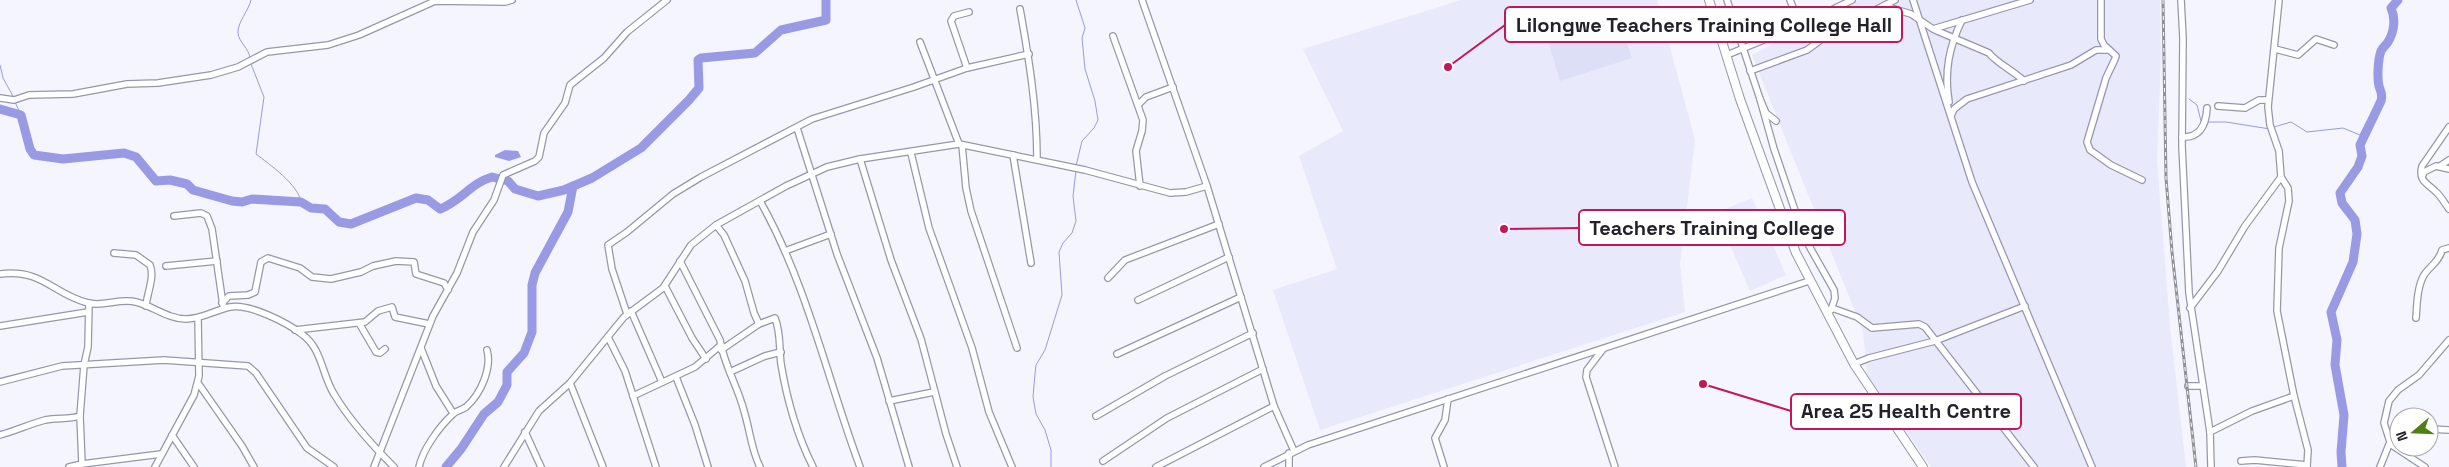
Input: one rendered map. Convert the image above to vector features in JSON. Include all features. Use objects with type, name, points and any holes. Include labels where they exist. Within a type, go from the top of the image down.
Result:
[{"type":"main road","points":[[1709,0],[1783,220],[1809,281],[1854,364],[1923,467]]},
{"type":"street","points":[[0,98],[14,100],[29,95],[73,94],[126,84],[158,83],[210,75],[238,67],[265,53],[328,45],[360,35],[435,1],[505,2],[512,0]]},
{"type":"street","points":[[374,467],[429,324],[448,290],[473,232],[494,200],[502,175],[535,162],[539,157],[544,133],[565,103],[570,85],[604,58],[627,32],[667,0]]},
{"type":"street","points":[[1142,0],[1174,87],[1207,186],[1274,406],[1292,452],[1289,467]]},
{"type":"street","points":[[1727,0],[1804,237],[1834,290],[1835,298],[1829,319]]},
{"type":"street","points":[[1790,0],[1800,25]]},
{"type":"street","points":[[1837,0],[1840,6]]},
{"type":"street","points":[[1727,55],[1744,50],[1852,0]]},
{"type":"street","points":[[1750,71],[1807,50],[1824,38],[1895,0]]},
{"type":"street","points":[[1913,0],[1986,217],[2026,306],[2092,467]]},
{"type":"street","points":[[1933,29],[2030,0]]},
{"type":"street","points":[[2102,0],[2101,39],[2109,50],[2114,53],[2116,59],[2106,78],[2087,137],[2088,146],[2116,168],[2142,180]]},
{"type":"street","points":[[2181,0],[2183,38],[2182,138],[2190,308],[2210,432],[2211,467]]},
{"type":"street","points":[[2241,461],[2255,460],[2307,466],[2308,450],[2294,396],[2277,311],[2279,248],[2290,201],[2288,188],[2281,177],[2279,150],[2270,125],[2268,100],[2279,0]]},
{"type":"street","points":[[1879,8],[1891,8],[1918,18],[1926,26],[1988,53],[1992,58],[2013,70],[2024,80]]},
{"type":"street","points":[[1020,9],[1029,54],[1030,76],[1036,107],[1037,159]]},
{"type":"street","points":[[967,68],[951,22],[954,16],[969,12]]},
{"type":"street","points":[[1811,20],[1818,24],[1824,38]]},
{"type":"street","points":[[1951,116],[1947,78],[1948,60],[1953,38],[1962,20]]},
{"type":"street","points":[[1113,36],[1139,104],[1143,126],[1136,151],[1140,186]]},
{"type":"street","points":[[2275,49],[2298,55],[2316,39],[2334,44]]},
{"type":"street","points":[[920,42],[960,145],[971,210],[1017,348]]},
{"type":"street","points":[[1951,116],[1954,109],[1967,99],[2070,65],[2099,49],[2109,50]]},
{"type":"street","points":[[662,382],[629,312],[612,269],[608,245],[688,185],[761,144],[812,119],[967,68],[1029,54]]},
{"type":"street","points":[[1139,104],[1146,97],[1174,87]]},
{"type":"street","points":[[1760,99],[1766,112],[1776,121]]},
{"type":"street","points":[[2218,106],[2245,108],[2259,100],[2268,100]]},
{"type":"street","points":[[2182,138],[2193,136],[2202,129],[2208,108]]},
{"type":"street","points":[[2449,127],[2422,166],[2421,179],[2437,193],[2449,209]]},
{"type":"street","points":[[796,128],[839,260],[876,353],[909,467]]},
{"type":"street","points":[[504,467],[539,411],[570,383],[629,312],[657,294],[665,286],[691,245],[716,225],[811,174],[839,163],[960,145],[1037,159],[1104,174],[1140,186],[1178,193],[1207,186]]},
{"type":"street","points":[[911,153],[929,228],[972,348],[989,412],[1012,467]]},
{"type":"street","points":[[1013,156],[1031,262]]},
{"type":"street","points":[[860,159],[890,260],[921,339],[934,392],[957,467]]},
{"type":"street","points":[[2421,179],[2424,172],[2440,166],[2449,160]]},
{"type":"street","points":[[2440,166],[2449,169]]},
{"type":"street","points":[[2190,308],[2218,271],[2245,226],[2281,177]]},
{"type":"street","points":[[760,201],[785,251],[814,325],[860,467]]},
{"type":"street","points":[[174,216],[205,214],[212,229],[223,306]]},
{"type":"street","points":[[1108,278],[1125,260],[1219,224]]},
{"type":"street","points":[[716,225],[724,235],[746,280],[754,313],[759,324]]},
{"type":"street","points":[[785,251],[831,234]]},
{"type":"street","points":[[2416,318],[2421,283],[2425,274],[2437,262],[2442,250],[2449,248]]},
{"type":"street","points":[[114,253],[136,255],[150,265],[152,278],[146,306]]},
{"type":"street","points":[[1138,300],[1229,257]]},
{"type":"street","points":[[223,306],[229,296],[248,296],[255,292],[261,262],[268,258],[300,268],[312,277],[331,280],[361,272],[380,264],[414,262],[416,274],[444,284],[448,290]]},
{"type":"street","points":[[166,266],[217,260]]},
{"type":"street","points":[[680,261],[718,335],[744,410],[752,445],[760,467]]},
{"type":"street","points":[[0,274],[16,273],[35,276],[89,303],[128,301],[176,318],[198,318],[223,306],[244,306],[295,330],[314,347],[334,394],[380,454],[394,467]]},
{"type":"street","points":[[1264,467],[1292,452],[1809,281]]},
{"type":"street","points":[[665,286],[692,338],[706,359]]},
{"type":"street","points":[[1117,354],[1241,297]]},
{"type":"street","points":[[82,464],[80,416],[84,365],[88,347],[89,303]]},
{"type":"street","points":[[1854,364],[1869,358],[1935,341],[2026,306]]},
{"type":"street","points":[[295,330],[359,323],[370,319],[382,309],[392,307],[395,317],[429,324]]},
{"type":"street","points":[[1832,308],[1857,317],[1872,328],[1922,325],[2034,467]]},
{"type":"street","points":[[0,326],[88,312]]},
{"type":"street","points":[[155,467],[194,396],[198,383],[198,318]]},
{"type":"street","points":[[633,396],[676,377],[759,324],[775,318],[780,339],[784,379],[795,427],[813,467]]},
{"type":"street","points":[[359,323],[376,352],[380,354],[385,349]]},
{"type":"street","points":[[1096,416],[1165,376],[1253,333]]},
{"type":"street","points":[[608,337],[625,371],[656,467]]},
{"type":"street","points":[[2389,440],[2384,423],[2393,395],[2419,375],[2449,340]]},
{"type":"street","points":[[421,348],[436,386],[453,413]]},
{"type":"street","points":[[1602,349],[1587,370],[1586,377],[1615,467]]},
{"type":"street","points":[[419,467],[421,459],[436,435],[453,413],[466,407],[482,385],[490,363],[487,350]]},
{"type":"street","points":[[730,372],[765,356],[781,352]]},
{"type":"street","points":[[0,382],[43,370],[84,365],[155,361],[241,365],[252,369],[307,448],[334,467]]},
{"type":"street","points":[[1103,461],[1167,418],[1263,369]]},
{"type":"street","points":[[676,377],[695,425],[708,467]]},
{"type":"street","points":[[198,383],[242,446],[254,467]]},
{"type":"street","points":[[570,383],[603,467]]},
{"type":"street","points":[[2188,386],[2203,386]]},
{"type":"street","points":[[889,401],[934,392]]},
{"type":"street","points":[[2210,432],[2252,411],[2294,396]]},
{"type":"street","points":[[1444,467],[1435,438],[1445,420],[1448,399]]},
{"type":"street","points":[[1156,467],[1274,406]]},
{"type":"street","points":[[0,435],[44,420],[57,418],[69,420],[80,416]]},
{"type":"street","points":[[525,432],[541,467]]},
{"type":"street","points":[[172,436],[194,467]]},
{"type":"street","points":[[2380,467],[2389,445]]},
{"type":"street","points":[[68,467],[162,454]]},
{"type":"street","points":[[2410,457],[2425,467]]},
{"type":"shaded area","points":[[1461,0],[1657,0],[1695,140],[1680,264],[1685,312],[1320,430],[1273,290],[1337,269],[1299,156],[1343,131],[1303,49]]},
{"type":"shaded area","points":[[1859,0],[2160,0],[2161,57],[2157,161],[2170,327],[2186,467],[1931,467],[1867,374],[1863,331],[1752,55]]},
{"type":"shaded area","points":[[1617,12],[1632,58],[1560,81],[1546,34]]},
{"type":"shaded area","points":[[1752,198],[1786,275],[1750,291],[1716,213]]},
{"type":"water","points":[[505,150],[518,151],[521,157],[509,161],[495,157],[495,155]]},
{"type":"waterway","points":[[250,58],[248,51],[240,40],[238,29],[251,0]]},
{"type":"waterway","points":[[0,109],[21,115],[30,149],[34,155],[63,159],[124,153],[136,157],[156,181],[170,180],[187,184],[193,190],[232,201],[242,202],[252,199],[301,202],[311,208],[325,209],[339,222],[351,224],[416,198],[428,200],[440,209],[478,183],[492,177],[508,181],[515,189],[538,196],[564,190],[592,178],[641,148],[689,100],[699,88],[698,60],[701,58],[755,53],[781,30],[826,20],[826,0]]},
{"type":"waterway","points":[[1076,0],[1085,28],[1082,38],[1085,69],[1095,101],[1098,120],[1094,128],[1082,141],[1076,166]]},
{"type":"waterway","points":[[2342,467],[2341,452],[2344,415],[2335,365],[2337,340],[2331,312],[2353,262],[2357,234],[2355,220],[2342,203],[2340,193],[2358,167],[2362,156],[2360,145],[2381,101],[2382,95],[2378,78],[2379,59],[2381,51],[2392,34],[2394,21],[2391,8],[2398,0]]},
{"type":"waterway","points":[[251,64],[264,97],[256,154],[289,182],[299,195],[301,202]]},
{"type":"waterway","points":[[0,65],[3,78],[14,98]]},
{"type":"waterway","points":[[2189,99],[2197,105],[2201,121]]},
{"type":"waterway","points":[[15,102],[21,115]]},
{"type":"waterway","points":[[2274,127],[2291,122],[2307,132],[2343,128],[2360,135],[2367,121],[2374,119]]},
{"type":"waterway","points":[[2207,122],[2226,122],[2270,129]]},
{"type":"waterway","points":[[1051,467],[1051,450],[1045,430],[1036,414],[1033,397],[1036,365],[1045,350],[1062,295],[1059,252],[1063,243],[1072,233],[1076,221],[1073,196],[1076,170]]},
{"type":"waterway","points":[[446,467],[461,449],[484,414],[498,402],[507,385],[507,372],[524,353],[532,332],[532,285],[535,273],[568,212],[573,186]]},
{"type":"railway","points":[[2163,0],[2166,178],[2172,252],[2196,467]]},
{"type":"place","name":"Lilongwe Teachers Training College Hall","points":[[1448,67]]},
{"type":"place","name":"Teachers Training College","points":[[1504,229]]},
{"type":"place","name":"Area 25 Health Centre","points":[[1703,384]]}]
